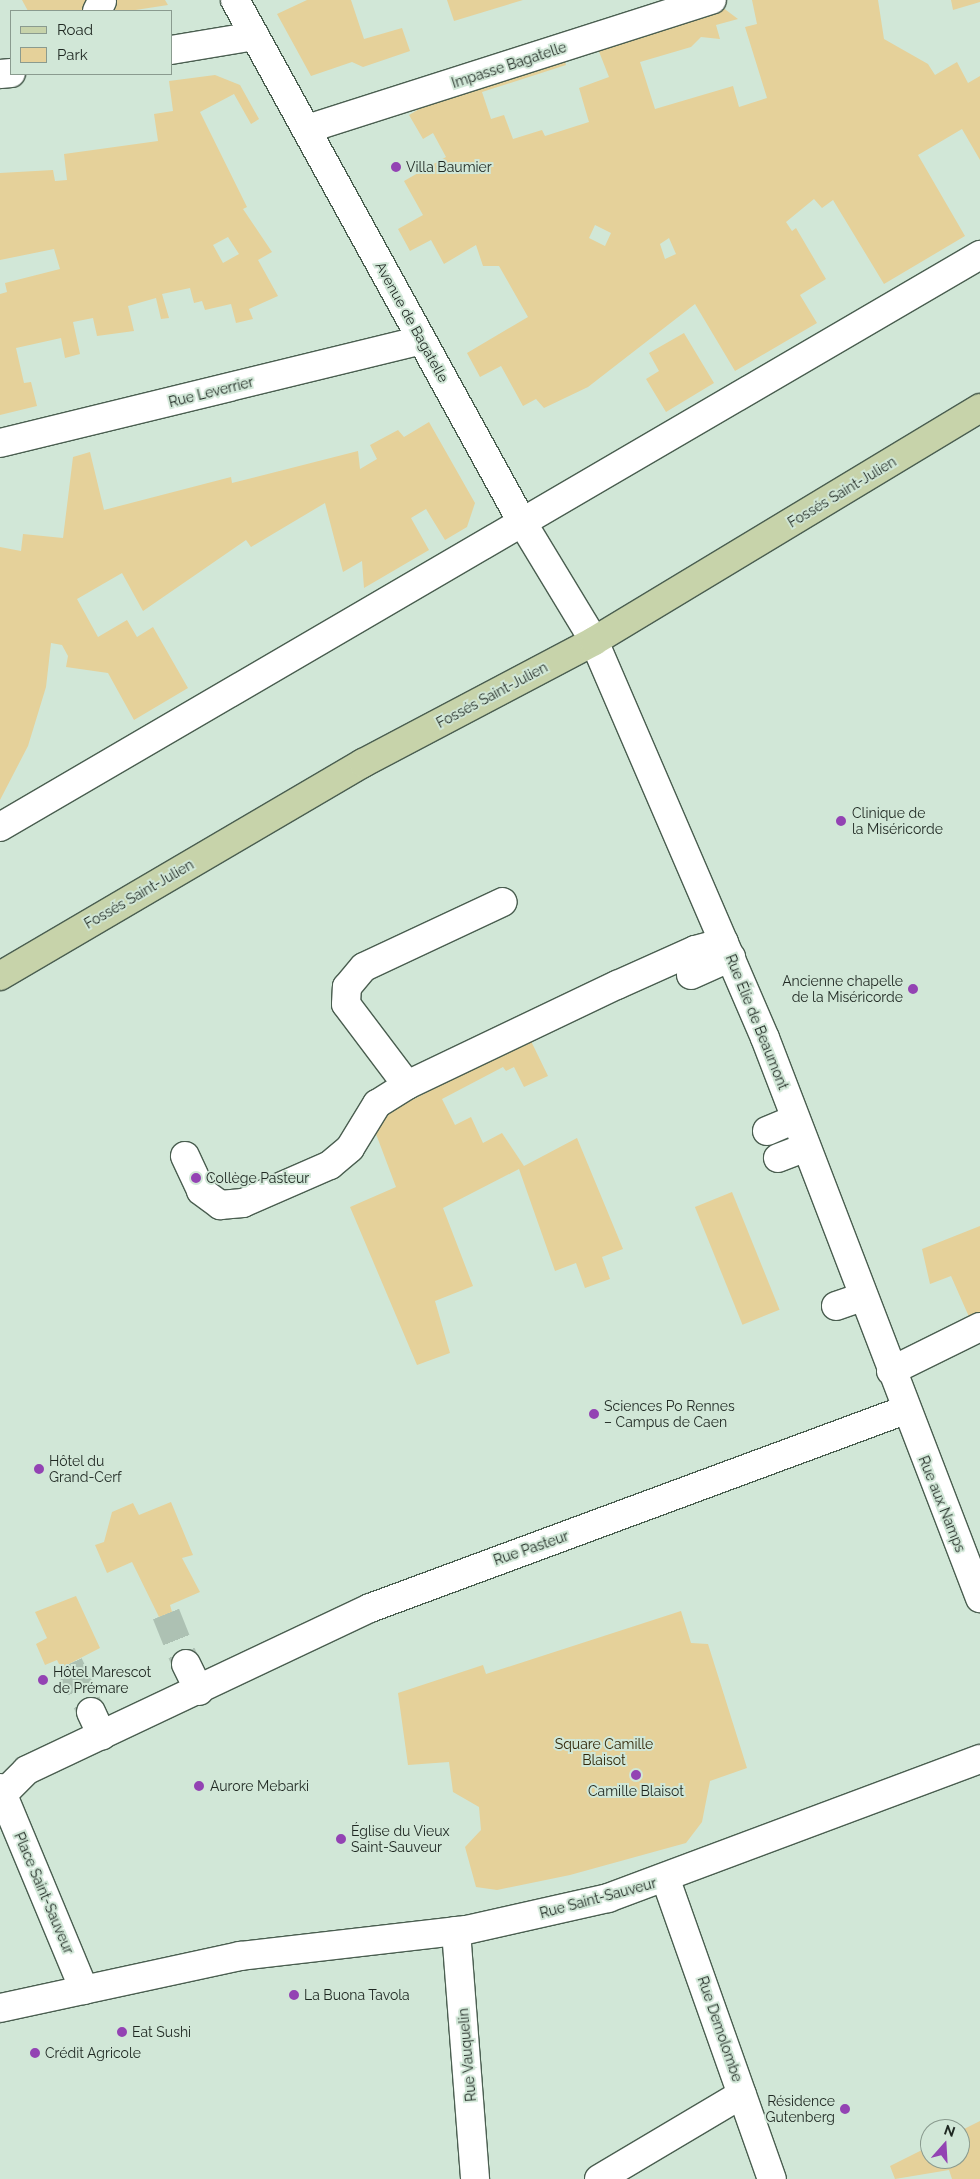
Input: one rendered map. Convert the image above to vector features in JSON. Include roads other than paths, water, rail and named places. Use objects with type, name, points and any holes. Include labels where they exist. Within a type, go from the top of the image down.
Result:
[{"type":"main road","name":"Fossés Saint-Julien","points":[[0,976],[363,763],[594,641],[980,408]]},
{"type":"street","name":"Avenue de Bagatelle","points":[[235,0],[522,522],[594,641]]},
{"type":"street","name":"Impasse Bagatelle","points":[[307,129],[712,0]]},
{"type":"street","points":[[172,50],[255,36]]},
{"type":"street","points":[[0,827],[980,255]]},
{"type":"street","name":"Rue Leverrier","points":[[0,443],[422,340]]},
{"type":"street","name":"Rue Élie de Beaumont","points":[[594,641],[727,950],[806,1146],[905,1410]]},
{"type":"street","points":[[407,1085],[346,1004],[347,987],[364,967],[503,902]]},
{"type":"street","points":[[185,1156],[201,1191],[220,1205],[243,1203],[330,1165],[350,1148],[377,1104],[407,1085],[617,984],[695,950],[727,950]]},
{"type":"street","points":[[691,975],[727,950]]},
{"type":"street","points":[[768,1131],[795,1119]]},
{"type":"street","points":[[778,1158],[806,1146]]},
{"type":"street","points":[[836,1306],[862,1297]]},
{"type":"street","points":[[891,1371],[980,1327]]},
{"type":"street","name":"Rue aux Namps","points":[[905,1410],[980,1598]]},
{"type":"street","name":"Rue Pasteur","points":[[166,1708],[317,1632],[457,1572],[905,1410]]},
{"type":"street","points":[[186,1664],[199,1691]]},
{"type":"street","name":"Place Saint-Sauveur","points":[[84,1990],[1,1794],[27,1770],[97,1724],[166,1708]]},
{"type":"street","name":"Rue Saint-Sauveur","points":[[84,1990],[227,1959],[456,1931],[608,1898],[666,1880],[980,1759]]},
{"type":"street","name":"Rue Demolombe","points":[[666,1880],[772,2179]]},
{"type":"street","name":"Rue Vauquelin","points":[[456,1931],[475,2179]]},
{"type":"street","points":[[0,2008],[84,1990]]},
{"type":"street","points":[[599,2179],[742,2094]]},
{"type":"tunnel","points":[[166,1614],[186,1664]]},
{"type":"tunnel","points":[[69,1664],[91,1712]]},
{"type":"place","name":"Villa Baumier","points":[[396,167]]},
{"type":"place","name":"Clinique de la Miséricorde","points":[[841,821]]},
{"type":"place","name":"Ancienne chapelle de la Miséricorde","points":[[913,989]]},
{"type":"place","name":"Collège Pasteur","points":[[196,1178]]},
{"type":"place","name":"Sciences Po Rennes – Campus de Caen","points":[[594,1414]]},
{"type":"place","name":"Hôtel du Grand-Cerf","points":[[39,1469]]},
{"type":"place","name":"Hôtel Marescot de Prémare","points":[[43,1680]]},
{"type":"place","name":"Camille Blaisot","points":[[636,1775]]},
{"type":"place","name":"Aurore Mebarki","points":[[199,1786]]},
{"type":"place","name":"Église du Vieux Saint-Sauveur","points":[[341,1839]]},
{"type":"place","name":"La Buona Tavola","points":[[294,1995]]},
{"type":"place","name":"Eat Sushi","points":[[122,2032]]},
{"type":"place","name":"Crédit Agricole","points":[[35,2053]]},
{"type":"place","name":"Résidence Gutenberg","points":[[845,2109]]},
{"type":"park label","name":"Square Camille Blaisot","points":[[604,1752]]}]
